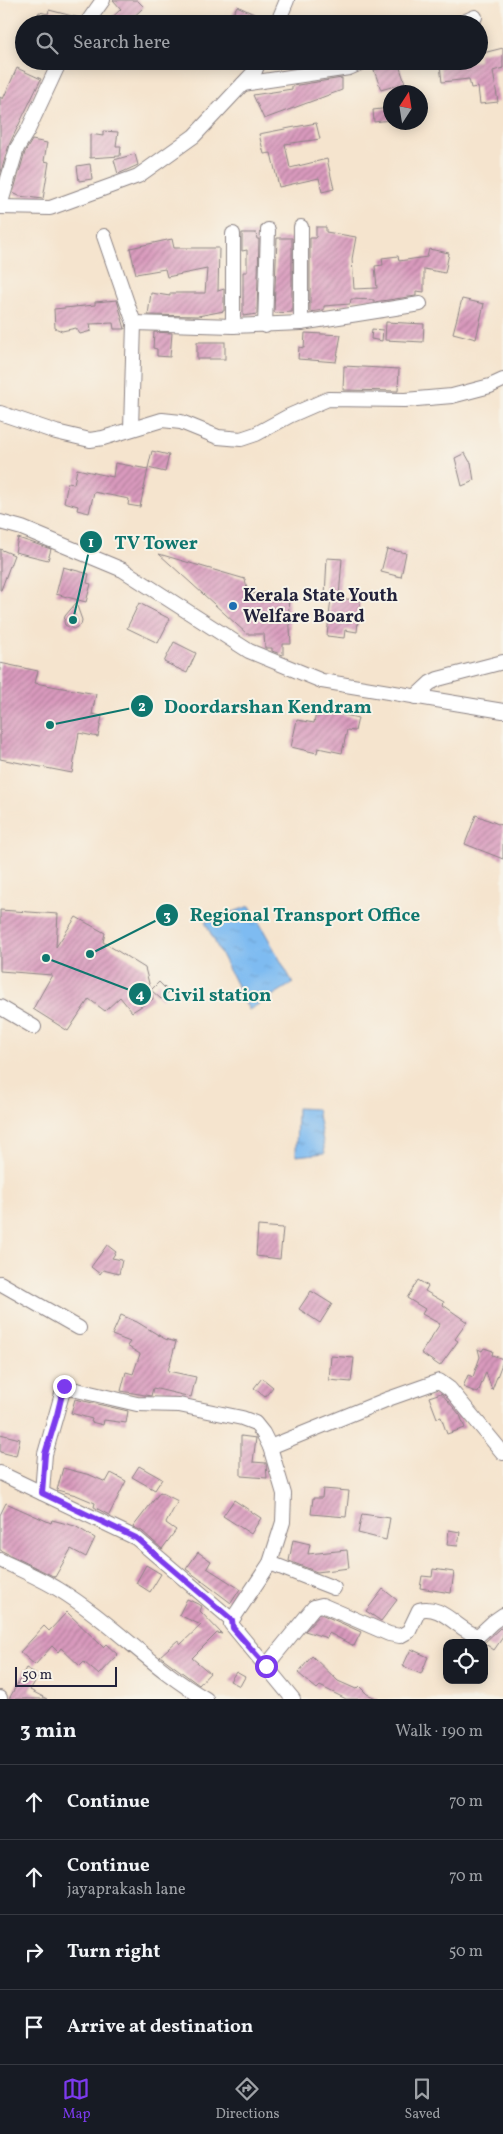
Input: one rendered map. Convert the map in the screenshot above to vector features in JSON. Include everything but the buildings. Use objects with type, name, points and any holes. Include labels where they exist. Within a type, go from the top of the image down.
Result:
[{"type":"street","points":[[92,15],[102,0]]},
{"type":"street","points":[[281,15],[288,0]]},
{"type":"street","points":[[56,70],[28,130],[17,148],[0,207],[50,208],[138,176],[194,136],[255,70]]},
{"type":"street","points":[[242,84],[336,70]]},
{"type":"street","points":[[301,227],[301,324]]},
{"type":"street","points":[[265,326],[268,230]]},
{"type":"street","points":[[233,234],[233,326]]},
{"type":"street","points":[[104,236],[134,323],[131,429]]},
{"type":"street","points":[[134,323],[233,326],[301,324],[420,304]]},
{"type":"street","points":[[0,413],[56,432],[90,440],[103,438],[162,420],[181,422],[218,437],[241,439],[256,434],[289,416],[328,399],[405,400],[442,397],[490,386],[503,380]]},
{"type":"street","points":[[0,522],[22,528],[123,570],[248,651],[322,681],[503,711]]},
{"type":"street","points":[[415,697],[430,683],[438,679],[503,662]]},
{"type":"street","points":[[0,1007],[34,1028]]},
{"type":"street","points":[[0,1283],[79,1328]]},
{"type":"street","points":[[270,1447],[388,1399],[439,1381],[450,1389],[503,1454]]},
{"type":"street","points":[[42,1493],[45,1454],[64,1386],[137,1404],[188,1406],[242,1418],[255,1423],[270,1447],[284,1494],[283,1522],[270,1563],[232,1620],[233,1628],[293,1699]]},
{"type":"street","points":[[0,1473],[136,1538],[158,1559],[232,1620]]},
{"type":"street","points":[[0,1560],[58,1589],[119,1634],[163,1670],[206,1699]]},
{"type":"street","points":[[270,1563],[334,1588]]},
{"type":"street","points":[[266,1666],[314,1607],[322,1605],[389,1634],[400,1636],[409,1631],[419,1610],[426,1608],[436,1610],[478,1636],[503,1615]]},
{"type":"water","points":[[250,906],[293,983],[249,1010],[205,922]]},
{"type":"water","points":[[297,1108],[317,1109],[325,1153],[296,1156]]},
{"type":"place","name":"Kerala State Youth Welfare Board","points":[[233,606]]},
{"type":"place","name":"TV Tower","points":[[73,620]]},
{"type":"place","name":"Doordarshan Kendram","points":[[50,725]]},
{"type":"place","name":"Regional Transport Office","points":[[90,954]]},
{"type":"place","name":"Civil station","points":[[46,958]]},
{"type":"route","points":[[64,1386],[45,1454],[42,1493],[136,1538],[158,1559],[232,1620],[233,1628],[266,1666]]}]
